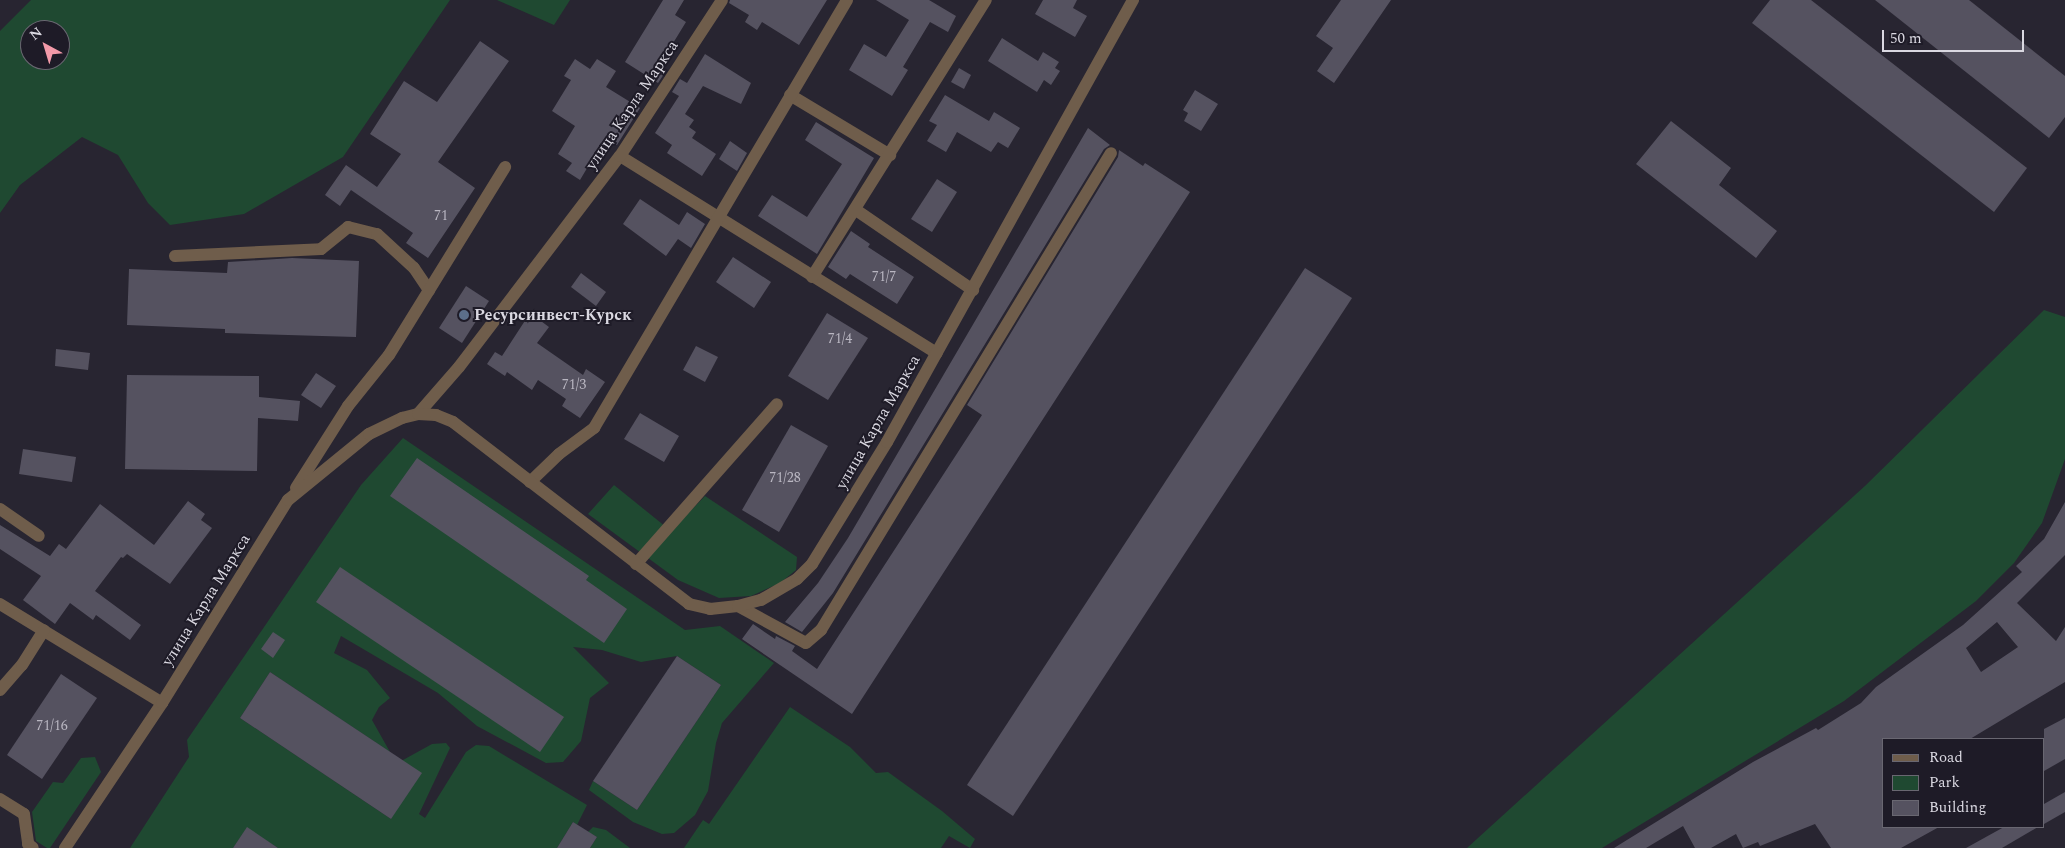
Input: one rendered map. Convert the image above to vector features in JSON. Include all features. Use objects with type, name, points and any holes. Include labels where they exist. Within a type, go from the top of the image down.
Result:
[{"type":"street","name":"улица Карла Маркса","points":[[418,414],[459,366],[620,156],[722,0]]},
{"type":"street","points":[[530,482],[559,454],[594,428],[847,0]]},
{"type":"street","points":[[812,277],[856,210],[986,0]]},
{"type":"street","name":"улица Карла Маркса","points":[[65,848],[162,703],[288,500],[369,434],[418,414],[436,415],[453,422],[689,604],[710,610],[738,606],[782,590],[812,564],[973,290],[1133,0]]},
{"type":"street","points":[[790,96],[890,154]]},
{"type":"street","points":[[738,606],[806,643],[821,630],[1111,153]]},
{"type":"street","points":[[620,156],[937,353]]},
{"type":"street","points":[[288,500],[348,406],[388,355],[505,166]]},
{"type":"street","points":[[856,210],[973,290]]},
{"type":"street","points":[[175,256],[321,249],[348,226],[377,234],[414,268],[429,290]]},
{"type":"street","points":[[636,564],[777,404]]},
{"type":"street","points":[[0,509],[40,536]]},
{"type":"street","points":[[0,604],[162,703]]},
{"type":"street","points":[[0,690],[22,665],[44,630]]},
{"type":"street","points":[[0,799],[24,814],[28,844],[33,848]]},
{"type":"green space","points":[[31,0],[450,0],[343,157],[244,214],[170,225],[148,203],[118,155],[82,137],[20,185],[0,213],[0,31]]},
{"type":"green space","points":[[497,0],[570,0],[554,25]]},
{"type":"green space","points":[[2044,310],[2065,317],[2065,459],[2042,523],[2014,563],[1976,601],[1844,701],[1602,848],[1467,848],[1866,485]]},
{"type":"green space","points":[[403,438],[685,630],[720,626],[774,663],[722,723],[716,743],[708,791],[695,815],[674,833],[662,834],[633,822],[589,790],[593,781],[637,810],[721,685],[677,656],[641,662],[602,650],[573,647],[609,683],[590,698],[581,741],[563,762],[546,763],[477,726],[438,693],[341,636],[334,653],[367,670],[390,698],[379,707],[372,720],[390,752],[270,672],[240,718],[391,819],[403,760],[432,744],[446,743],[450,748],[419,814],[425,818],[466,752],[476,745],[489,746],[587,805],[577,825],[573,822],[557,848],[278,848],[247,828],[233,848],[130,848],[189,757],[187,740],[361,485]]},
{"type":"green space","points":[[614,485],[671,531],[705,496],[797,557],[796,570],[780,583],[751,596],[719,598],[678,580],[588,514]]},
{"type":"green space","points":[[790,707],[850,747],[876,773],[888,772],[942,811],[975,839],[970,848],[949,836],[941,848],[684,848],[703,820],[709,824]]},
{"type":"green space","points":[[95,757],[101,772],[50,848],[47,848],[36,841],[32,812],[53,782],[63,783],[81,758]]},
{"type":"green space","points":[[593,827],[606,830],[630,848],[590,848],[597,837],[588,832]]},
{"type":"building","points":[[663,0],[684,0],[675,15],[686,22],[659,66],[666,71],[658,83],[625,62]]},
{"type":"building","points":[[730,0],[827,0],[799,45],[762,22],[757,30],[745,22],[749,15],[729,3]]},
{"type":"building","points":[[876,0],[929,0],[956,16],[948,32],[930,22],[903,67],[908,70],[892,96],[849,70],[864,44],[886,57],[909,20]]},
{"type":"building","points":[[1043,0],[1077,0],[1073,8],[1087,16],[1075,37],[1035,14]]},
{"type":"building","points":[[1341,0],[1391,0],[1334,83],[1317,71],[1333,48],[1316,36]]},
{"type":"building","points":[[1770,0],[1811,0],[2027,168],[1994,212],[1752,23]]},
{"type":"building","points":[[1875,0],[1969,0],[2065,76],[2065,117],[2049,138]]},
{"type":"building","points":[[1002,38],[1038,61],[1043,52],[1059,62],[1055,68],[1060,71],[1051,85],[1044,80],[1037,92],[988,61]]},
{"type":"building","points":[[480,41],[509,61],[438,162],[475,188],[428,258],[406,243],[413,233],[351,190],[340,206],[325,195],[346,165],[377,187],[401,154],[370,134],[404,81],[437,102]]},
{"type":"building","points":[[705,54],[751,83],[741,104],[703,86],[685,114],[694,120],[689,127],[696,132],[692,138],[716,154],[702,176],[667,153],[672,145],[655,133],[679,96],[672,92],[680,79],[687,83]]},
{"type":"building","points":[[575,59],[590,69],[597,59],[616,71],[606,87],[640,108],[617,145],[605,138],[580,180],[566,171],[572,163],[558,154],[575,126],[552,111],[571,80],[564,76]]},
{"type":"building","points":[[959,68],[971,75],[964,89],[951,82]]},
{"type":"building","points":[[1195,90],[1218,104],[1201,131],[1184,121],[1188,113],[1183,110]]},
{"type":"building","points":[[945,95],[989,121],[994,112],[1020,128],[1008,148],[998,142],[991,152],[957,132],[946,152],[927,141],[937,125],[929,121]]},
{"type":"building","points":[[1671,121],[1731,168],[1719,185],[1777,231],[1756,258],[1636,164]]},
{"type":"building","points":[[816,122],[874,158],[817,254],[758,216],[772,195],[807,217],[842,164],[805,140]]},
{"type":"building","points":[[1088,128],[1110,145],[1104,149],[833,593],[802,632],[785,622],[818,583],[848,538]]},
{"type":"building","points":[[730,141],[747,153],[737,171],[719,159]]},
{"type":"building","points":[[1119,150],[1143,166],[1145,163],[1190,192],[852,714],[742,639],[753,624],[775,639],[776,636],[795,646],[792,651],[817,669],[982,415],[967,405],[1118,157]]},
{"type":"building","points":[[937,179],[957,192],[932,232],[911,219]]},
{"type":"building","points":[[640,199],[679,225],[687,212],[705,224],[691,248],[678,239],[666,256],[623,224]]},
{"type":"building","points":[[851,231],[870,244],[868,247],[914,277],[897,304],[850,274],[846,279],[828,267]]},
{"type":"building","points":[[733,257],[771,282],[754,308],[716,282]]},
{"type":"building","points":[[292,258],[359,261],[356,337],[225,333],[225,329],[127,325],[129,269],[227,273],[228,262]]},
{"type":"building","points":[[1305,268],[1352,298],[1013,816],[967,785]]},
{"type":"building","points":[[581,273],[606,292],[596,306],[571,287]]},
{"type":"building","name":"Ресурсинвест-Курск","points":[[466,286],[489,301],[462,343],[439,328]]},
{"type":"building","points":[[530,313],[549,327],[537,343],[583,375],[586,369],[605,382],[580,418],[562,406],[566,399],[538,380],[532,390],[507,372],[505,376],[487,364],[495,352],[502,356]]},
{"type":"building","points":[[827,313],[868,338],[828,400],[788,376]]},
{"type":"building","points":[[696,346],[718,357],[705,382],[683,370]]},
{"type":"building","points":[[56,349],[90,353],[88,370],[55,366]]},
{"type":"building","points":[[316,373],[336,386],[321,408],[301,395]]},
{"type":"building","points":[[127,375],[259,376],[259,397],[300,401],[298,421],[258,418],[257,471],[125,469]]},
{"type":"building","points":[[640,413],[679,436],[664,462],[624,439]]},
{"type":"building","points":[[791,425],[828,446],[779,532],[742,510]]},
{"type":"building","points":[[23,449],[76,457],[72,482],[19,474]]},
{"type":"building","points":[[417,458],[589,576],[586,580],[627,609],[604,643],[390,496]]},
{"type":"building","points":[[188,501],[205,514],[201,520],[212,528],[170,584],[127,554],[123,558],[121,557],[95,591],[141,625],[130,640],[96,615],[93,620],[70,603],[55,624],[23,600],[41,576],[0,549],[0,525],[50,556],[59,544],[66,549],[100,504],[154,545]]},
{"type":"building","points":[[2065,502],[2065,555],[2017,603],[2056,641],[2065,627],[2065,682],[1972,738],[1882,738],[1882,828],[1937,828],[1901,848],[1831,848],[1815,824],[1760,846],[1758,842],[1743,848],[1736,834],[1711,848],[1695,848],[1683,826],[1646,848],[1614,848],[1753,762],[1816,728],[1818,730],[1861,703],[1876,687],[1963,625],[2022,572],[2016,566],[2044,539]],"holes":[[[1997,622],[2018,647],[1981,672],[1966,648]]]},
{"type":"building","points":[[340,567],[564,717],[540,752],[316,602]]},
{"type":"building","points":[[273,632],[285,640],[273,658],[261,649]]},
{"type":"building","points":[[677,656],[721,685],[637,810],[593,781]]},
{"type":"building","points":[[270,672],[422,773],[391,819],[240,718]]},
{"type":"building","points":[[61,674],[97,698],[42,779],[7,755]]},
{"type":"building","points":[[2065,718],[2065,759],[2045,770],[2045,738],[2044,729]]},
{"type":"building","points":[[2065,792],[2065,812],[2045,823],[2045,803]]},
{"type":"building","points":[[573,822],[597,837],[590,848],[557,848]]},
{"type":"building","points":[[247,827],[278,848],[233,848]]},
{"type":"building","points":[[2002,828],[2036,828],[2002,848],[1966,848]]},
{"type":"place","name":"Ресурсинвест-Курск","points":[[464,315]]}]
